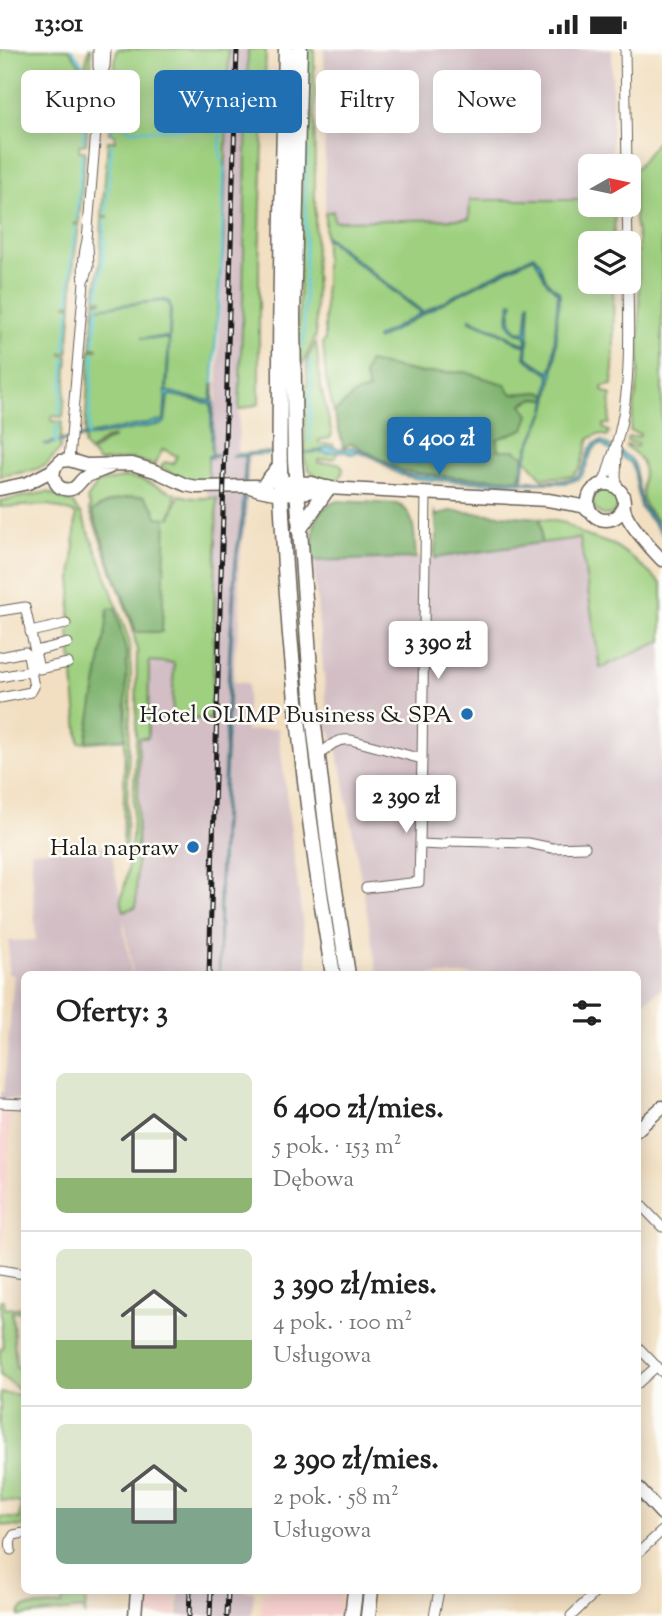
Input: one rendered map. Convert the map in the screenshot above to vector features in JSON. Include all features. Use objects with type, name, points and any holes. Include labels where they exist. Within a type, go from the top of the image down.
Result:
[{"type":"main road","points":[[286,49],[280,283],[280,466],[276,487],[304,782],[332,971]]},
{"type":"main road","points":[[300,49],[293,316],[293,391],[299,530],[318,757],[347,971]]},
{"type":"main road","points":[[0,489],[28,483],[51,471],[61,461],[86,465],[132,464],[196,487],[297,487],[312,493],[328,488],[548,500],[582,506],[598,519],[621,524],[662,560]]},
{"type":"main road","points":[[73,462],[82,470],[80,482]]},
{"type":"main road","points":[[28,483],[56,483],[66,489],[75,488],[87,477],[114,465]]},
{"type":"main road","points":[[55,467],[53,473],[56,483]]},
{"type":"main road","points":[[548,500],[580,496],[609,484],[618,488],[624,497],[625,513],[646,544]]},
{"type":"main road","points":[[250,487],[262,491],[276,487]]},
{"type":"main road","points":[[299,530],[328,488]]},
{"type":"main road","points":[[590,511],[588,500],[596,488]]},
{"type":"main road","points":[[611,520],[618,516],[624,507]]},
{"type":"main road","points":[[641,1126],[662,1107]]},
{"type":"main road","points":[[641,1491],[662,1514]]},
{"type":"main road","points":[[135,1616],[137,1594]]},
{"type":"main road","points":[[352,1616],[355,1594]]},
{"type":"main road","points":[[368,1616],[371,1594]]},
{"type":"street","points":[[98,49],[99,70]]},
{"type":"street","points":[[104,70],[106,49]]},
{"type":"street","points":[[625,49],[627,154]]},
{"type":"street","points":[[73,462],[84,282],[82,256],[88,240],[97,133]]},
{"type":"street","points":[[618,488],[617,446],[627,371],[628,294]]},
{"type":"street","points":[[596,488],[606,477],[617,446]]},
{"type":"street","points":[[366,888],[419,882],[426,493]]},
{"type":"street","points":[[0,611],[25,607],[39,669],[68,663]]},
{"type":"street","points":[[30,632],[66,624]]},
{"type":"street","points":[[35,651],[68,643]]},
{"type":"street","points":[[0,657],[26,652],[34,687],[31,692],[0,698]]},
{"type":"street","points":[[0,677],[31,671]]},
{"type":"street","points":[[318,757],[336,741],[343,739],[422,759]]},
{"type":"street","points":[[421,844],[442,845],[452,841],[528,843],[552,848],[585,847]]},
{"type":"street","points":[[0,1103],[21,1104]]},
{"type":"street","points":[[641,1205],[662,1227]]},
{"type":"street","points":[[0,1270],[21,1273]]},
{"type":"street","points":[[641,1350],[659,1369],[641,1381]]},
{"type":"street","points":[[641,1550],[662,1531]]},
{"type":"street","points":[[10,1550],[11,1538],[21,1534]]},
{"type":"street","points":[[434,1616],[438,1594]]},
{"type":"street","points":[[571,1616],[594,1594]]},
{"type":"shaded area","points":[[229,49],[248,49],[248,70],[228,70]]},
{"type":"shaded area","points":[[324,49],[612,49],[612,154],[578,154],[578,200],[470,200],[469,219],[334,221],[325,213],[325,133],[419,133],[419,70],[324,70]]},
{"type":"shaded area","points":[[226,133],[246,133],[238,452],[249,454],[247,514],[239,564],[240,621],[234,682],[248,683],[246,731],[278,728],[308,971],[132,971],[124,918],[131,971],[21,971],[21,1100],[0,1099],[0,1094],[4,1091],[14,975],[8,974],[9,941],[36,940],[31,851],[111,847],[124,911],[136,907],[139,738],[148,737],[149,661],[174,663],[172,718],[212,718],[206,555],[209,399],[217,402]]},
{"type":"shaded area","points":[[580,537],[600,667],[662,641],[662,988],[641,1005],[641,971],[377,971],[337,745],[327,726],[313,560],[435,558]]},
{"type":"shaded area","points":[[0,1114],[11,1114],[2,1256],[0,1255]]},
{"type":"shaded area","points":[[149,1594],[177,1594],[176,1616],[146,1616]]},
{"type":"shaded area","points":[[179,1594],[254,1594],[252,1616],[178,1616]]},
{"type":"shaded area","points":[[262,1594],[341,1594],[339,1616],[260,1616]]},
{"type":"green space","points":[[0,49],[69,49],[83,70],[21,70],[21,133],[87,133],[86,144],[79,145],[79,151],[85,151],[79,223],[73,224],[79,225],[72,304],[66,305],[72,306],[68,353],[62,353],[68,356],[63,417],[52,416],[52,421],[62,422],[60,449],[45,466],[0,476]]},
{"type":"green space","points":[[89,49],[91,70],[84,70]]},
{"type":"green space","points":[[117,49],[229,49],[228,70],[154,70],[154,133],[227,133],[223,255],[211,405],[212,456],[208,458],[212,483],[188,480],[161,468],[165,462],[173,464],[177,456],[163,449],[154,465],[132,459],[99,462],[91,453],[113,437],[105,439],[89,452],[84,445],[90,350],[97,350],[91,348],[95,301],[102,300],[95,299],[102,218],[108,218],[102,216],[108,141],[115,141],[115,134],[109,133],[140,133],[140,70],[114,70]]},
{"type":"green space","points":[[248,49],[266,49],[265,70],[248,70]]},
{"type":"green space","points":[[305,49],[314,49],[316,337],[302,365],[298,343]]},
{"type":"green space","points":[[246,133],[263,133],[259,265],[259,404],[239,410]]},
{"type":"green space","points":[[662,135],[662,525],[644,503],[643,466],[626,447],[636,447],[638,444],[627,441],[628,437],[639,437],[640,434],[630,431],[638,381],[640,339],[641,231],[637,231],[635,217],[641,217],[641,162]]},
{"type":"green space","points":[[470,200],[578,200],[578,217],[615,217],[614,231],[578,231],[578,294],[613,294],[614,350],[612,385],[602,387],[602,391],[611,395],[609,424],[604,424],[603,428],[609,431],[608,436],[598,434],[589,439],[580,468],[572,476],[542,478],[520,454],[498,450],[497,439],[521,404],[535,398],[547,399],[540,392],[512,394],[466,372],[422,373],[368,362],[369,390],[355,394],[334,413],[326,378],[323,342],[325,213],[333,211],[334,221],[469,219]]},
{"type":"green space","points":[[316,342],[321,388],[332,434],[330,438],[319,440],[319,444],[333,444],[337,452],[335,458],[318,460],[318,463],[339,463],[343,468],[342,474],[333,481],[315,479],[315,474],[309,470],[305,460],[307,359]]},
{"type":"green space","points":[[368,362],[422,373],[465,372],[504,384],[512,394],[550,394],[547,399],[535,398],[522,404],[529,415],[524,429],[497,439],[498,450],[514,450],[524,456],[520,479],[456,477],[402,471],[353,444],[344,448],[334,413],[355,394],[369,390],[364,375]]},
{"type":"green space","points":[[126,477],[141,479],[176,494],[169,518],[179,495],[217,498],[212,719],[172,718],[174,663],[149,661],[148,738],[139,738],[136,907],[124,911],[121,900],[132,838],[137,650],[132,625],[87,499],[98,483]]},
{"type":"green space","points":[[606,489],[615,493],[619,502],[615,511],[606,515],[597,511],[593,502],[597,493]]},
{"type":"green space","points":[[48,492],[74,504],[81,513],[129,640],[131,673],[126,844],[123,846],[125,739],[79,743],[69,631],[76,514],[49,505],[0,507],[0,501]]},
{"type":"green space","points":[[144,496],[154,508],[157,517],[166,518],[162,632],[136,632],[92,511],[117,500]]},
{"type":"green space","points":[[338,501],[397,504],[403,508],[413,526],[416,558],[313,561],[313,533],[318,517],[322,510]]},
{"type":"green space","points":[[452,511],[539,518],[541,543],[435,558],[435,512],[438,516]]},
{"type":"green space","points":[[539,518],[565,523],[584,535],[614,545],[662,584],[662,641],[600,668],[580,538],[541,543]]},
{"type":"green space","points":[[115,608],[127,655],[125,739],[86,742],[108,609]]},
{"type":"green space","points":[[295,646],[299,646],[305,675],[343,971],[337,971]]},
{"type":"green space","points":[[0,1300],[4,1300],[5,1309],[21,1307],[21,1311],[12,1312],[16,1367],[21,1367],[20,1390],[0,1375],[0,1349],[3,1348]]},
{"type":"green space","points":[[1,1393],[21,1395],[21,1503],[0,1500]]},
{"type":"green space","points":[[21,1503],[21,1527],[0,1525],[0,1517],[19,1519]]},
{"type":"green space","points":[[63,1594],[86,1594],[85,1616],[82,1609],[19,1616],[24,1607],[62,1605]]},
{"type":"water","points":[[326,236],[423,312],[534,255],[540,262],[545,277],[560,295],[551,386],[546,410],[529,447],[523,481],[573,478],[582,470],[591,447],[602,441],[634,463],[642,505],[662,530],[662,534],[640,507],[631,463],[601,444],[592,451],[579,478],[560,483],[485,483],[416,478],[400,474],[372,457],[357,452],[247,455],[244,518],[236,561],[231,652],[219,971],[219,894],[229,652],[235,561],[242,517],[245,456],[233,455],[351,447],[365,452],[405,474],[522,481],[523,465],[528,447],[545,411],[550,375],[525,358],[526,346],[470,319],[526,344],[526,335],[514,331],[511,327],[509,313],[511,302],[514,303],[511,310],[512,325],[517,331],[526,332],[530,302],[527,357],[550,372],[553,364],[558,293],[547,283],[534,257],[377,340],[376,338],[421,313],[325,238]]},
{"type":"water","points":[[164,300],[169,302],[171,308],[167,391],[211,401],[214,383],[212,452],[221,456],[208,458],[212,455],[211,404],[171,395],[168,397],[165,422],[162,424],[45,445],[164,420],[169,339],[141,338],[169,337],[169,303],[163,301],[96,308]]},
{"type":"waterway","points":[[72,49],[86,70]]},
{"type":"waterway","points":[[304,346],[308,49]]},
{"type":"waterway","points":[[140,130],[221,129],[220,152],[224,168],[221,275],[213,383]]},
{"type":"waterway","points":[[83,141],[84,133]]},
{"type":"waterway","points":[[106,213],[112,144]]},
{"type":"waterway","points":[[76,220],[82,154]]},
{"type":"waterway","points":[[98,296],[105,221]]},
{"type":"waterway","points":[[69,301],[75,227]]},
{"type":"waterway","points":[[94,345],[98,304]]},
{"type":"waterway","points":[[65,350],[69,309]]},
{"type":"waterway","points":[[88,436],[94,353]]},
{"type":"waterway","points":[[59,414],[65,359]]},
{"type":"waterway","points":[[310,360],[313,387],[310,393],[310,441]]},
{"type":"waterway","points":[[55,442],[58,424]]},
{"type":"railway","points":[[209,971],[237,49]]},
{"type":"railway","points":[[189,1616],[190,1594]]},
{"type":"railway","points":[[210,1616],[211,1594]]},
{"type":"railway","points":[[227,1616],[228,1594]]},
{"type":"place","name":"Hotel OLIMP Business & SPA","points":[[467,714]]},
{"type":"place","name":"Hala napraw","points":[[193,847]]}]
